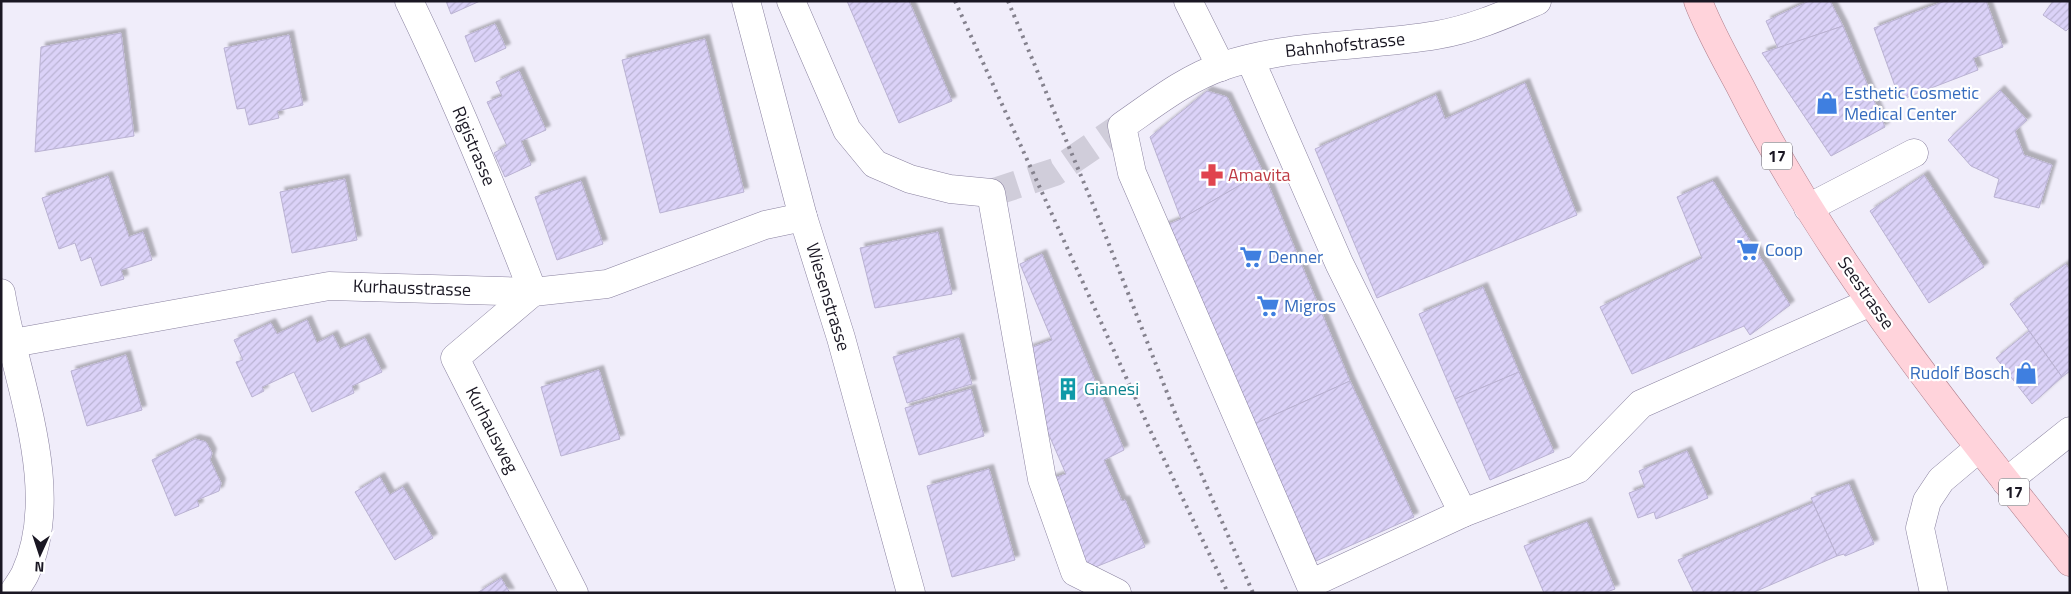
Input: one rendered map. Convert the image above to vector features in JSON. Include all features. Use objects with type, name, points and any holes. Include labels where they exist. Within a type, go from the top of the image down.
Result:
[{"type":"main road","name":"Seestrasse","points":[[1698,1],[1762,131],[1808,208],[1871,302],[1979,448],[2070,562]]},
{"type":"street","name":"Rigistrasse","points":[[409,1],[441,68],[533,292]]},
{"type":"street","name":"Wiesenstrasse","points":[[746,1],[803,217],[841,338],[911,593]]},
{"type":"street","points":[[791,1],[847,130],[875,164],[918,181],[950,189],[991,193],[1042,479],[1075,572],[1117,593]]},
{"type":"street","points":[[1188,1],[1221,67]]},
{"type":"street","name":"Bahnhofstrasse","points":[[1463,513],[1310,584],[1132,173],[1122,126],[1179,86],[1221,67],[1250,58],[1290,50],[1431,36],[1464,30],[1538,1]]},
{"type":"street","points":[[1250,58],[1339,263],[1463,513],[1578,470],[1641,404],[1871,302]]},
{"type":"street","points":[[1808,208],[1914,153]]},
{"type":"street","name":"Kurhausstrasse","points":[[13,343],[329,286],[533,292],[608,284],[765,225],[803,217]]},
{"type":"street","name":"Kurhausweg","points":[[533,292],[455,358],[574,593]]},
{"type":"street","points":[[2,304],[13,343],[32,430],[39,475],[38,521],[34,547],[25,575],[12,593]]},
{"type":"street","points":[[2006,482],[2070,431]]},
{"type":"street","points":[[1934,593],[1920,528],[1927,501],[1941,480],[1979,448]]},
{"type":"building","points":[[446,1],[480,1],[451,14]]},
{"type":"building","points":[[847,1],[909,1],[952,101],[899,123]]},
{"type":"building","points":[[1809,1],[1830,1],[1843,26],[1778,48],[1766,21]]},
{"type":"building","points":[[1945,1],[1986,1],[2003,47],[1973,58],[1978,70],[1900,100],[1874,28]]},
{"type":"building","points":[[2053,1],[2070,1],[2070,27],[2066,31],[2043,15]]},
{"type":"building","points":[[495,24],[506,48],[475,62],[465,36]]},
{"type":"building","points":[[1843,26],[1885,127],[1831,156],[1762,53]]},
{"type":"building","points":[[121,33],[134,136],[35,152],[41,47]]},
{"type":"building","points":[[289,35],[303,105],[277,111],[279,118],[249,125],[245,108],[237,109],[224,48]]},
{"type":"building","points":[[705,39],[744,192],[660,213],[622,60]]},
{"type":"building","points":[[519,71],[546,130],[521,141],[531,165],[505,177],[494,153],[507,146],[487,102],[502,96],[496,82]]},
{"type":"building","points":[[1525,83],[1577,215],[1377,298],[1315,149],[1436,95],[1445,119]]},
{"type":"building","points":[[2000,90],[2027,120],[2015,131],[2024,155],[2052,165],[2039,208],[1994,197],[1999,179],[1971,166],[1948,140]]},
{"type":"building","points":[[1207,91],[1227,97],[1263,172],[1181,219],[1150,137]]},
{"type":"building","points":[[1263,172],[1350,381],[1252,425],[1162,227],[1181,219]]},
{"type":"building","points":[[1924,175],[1984,267],[1929,303],[1870,211]]},
{"type":"building","points":[[108,176],[129,237],[143,232],[152,260],[121,270],[124,279],[101,286],[91,257],[81,261],[75,243],[59,249],[42,198]]},
{"type":"building","points":[[345,179],[357,240],[292,253],[280,192]]},
{"type":"building","points":[[581,181],[603,244],[557,260],[535,197]]},
{"type":"building","points":[[1713,181],[1790,305],[1750,335],[1744,326],[1632,374],[1600,307],[1702,258],[1677,197]]},
{"type":"building","points":[[938,232],[952,294],[875,308],[860,248]]},
{"type":"building","name":"Gianesi","points":[[1042,254],[1124,450],[1104,460],[1122,501],[1125,500],[1145,547],[1088,570],[1048,480],[1066,474],[1046,428],[1028,349],[1052,340],[1020,264]]},
{"type":"building","points":[[2066,264],[2070,270],[2070,371],[2062,377],[2010,304]]},
{"type":"building","points":[[1483,287],[1519,372],[1455,399],[1419,314]]},
{"type":"building","points":[[307,320],[317,343],[333,335],[340,349],[365,338],[382,372],[352,386],[354,393],[312,412],[294,372],[262,387],[264,391],[252,397],[236,362],[243,360],[234,340],[271,323],[277,334]]},
{"type":"building","points":[[2029,331],[2062,377],[2032,404],[1996,358]]},
{"type":"building","points":[[959,338],[972,384],[907,403],[893,357]]},
{"type":"building","points":[[126,355],[142,410],[87,426],[71,371]]},
{"type":"building","points":[[599,370],[620,439],[561,456],[541,387]]},
{"type":"building","points":[[1519,372],[1554,452],[1490,480],[1455,399]]},
{"type":"building","points":[[1350,381],[1414,517],[1316,561],[1252,425]]},
{"type":"building","points":[[971,389],[984,436],[919,455],[905,408]]},
{"type":"building","points":[[195,439],[206,442],[212,453],[210,460],[221,483],[219,491],[197,500],[199,506],[175,516],[152,460]]},
{"type":"building","points":[[1687,451],[1708,498],[1656,519],[1654,512],[1638,518],[1629,493],[1645,487],[1639,471]]},
{"type":"building","points":[[989,469],[1015,560],[952,577],[927,486]]},
{"type":"building","points":[[380,477],[390,495],[403,487],[433,538],[395,560],[355,492]]},
{"type":"building","points":[[1849,484],[1874,544],[1845,556],[1844,554],[1837,556],[1811,498]]},
{"type":"building","points":[[1813,503],[1837,556],[1752,593],[1694,593],[1678,560]]},
{"type":"building","points":[[1587,522],[1615,589],[1604,593],[1544,593],[1524,546]]},
{"type":"building","points":[[501,578],[510,593],[477,593]]},
{"type":"tunnel","points":[[991,193],[1055,172],[1122,126]]},
{"type":"railway","points":[[955,1],[1150,430],[1228,593]]},
{"type":"railway","points":[[1008,1],[1099,219],[1177,418],[1253,593]]},
{"type":"place","name":"Esthetic Cosmetic Medical Center","points":[[1827,103]]},
{"type":"place","name":"Amavita","points":[[1212,175]]},
{"type":"place","name":"Coop","points":[[1748,250]]},
{"type":"place","name":"Denner","points":[[1251,257]]},
{"type":"place","name":"Migros","points":[[1268,306]]},
{"type":"place","name":"Rudolf Bosch","points":[[2026,373]]},
{"type":"place","name":"Gianesi","points":[[1068,389]]}]
